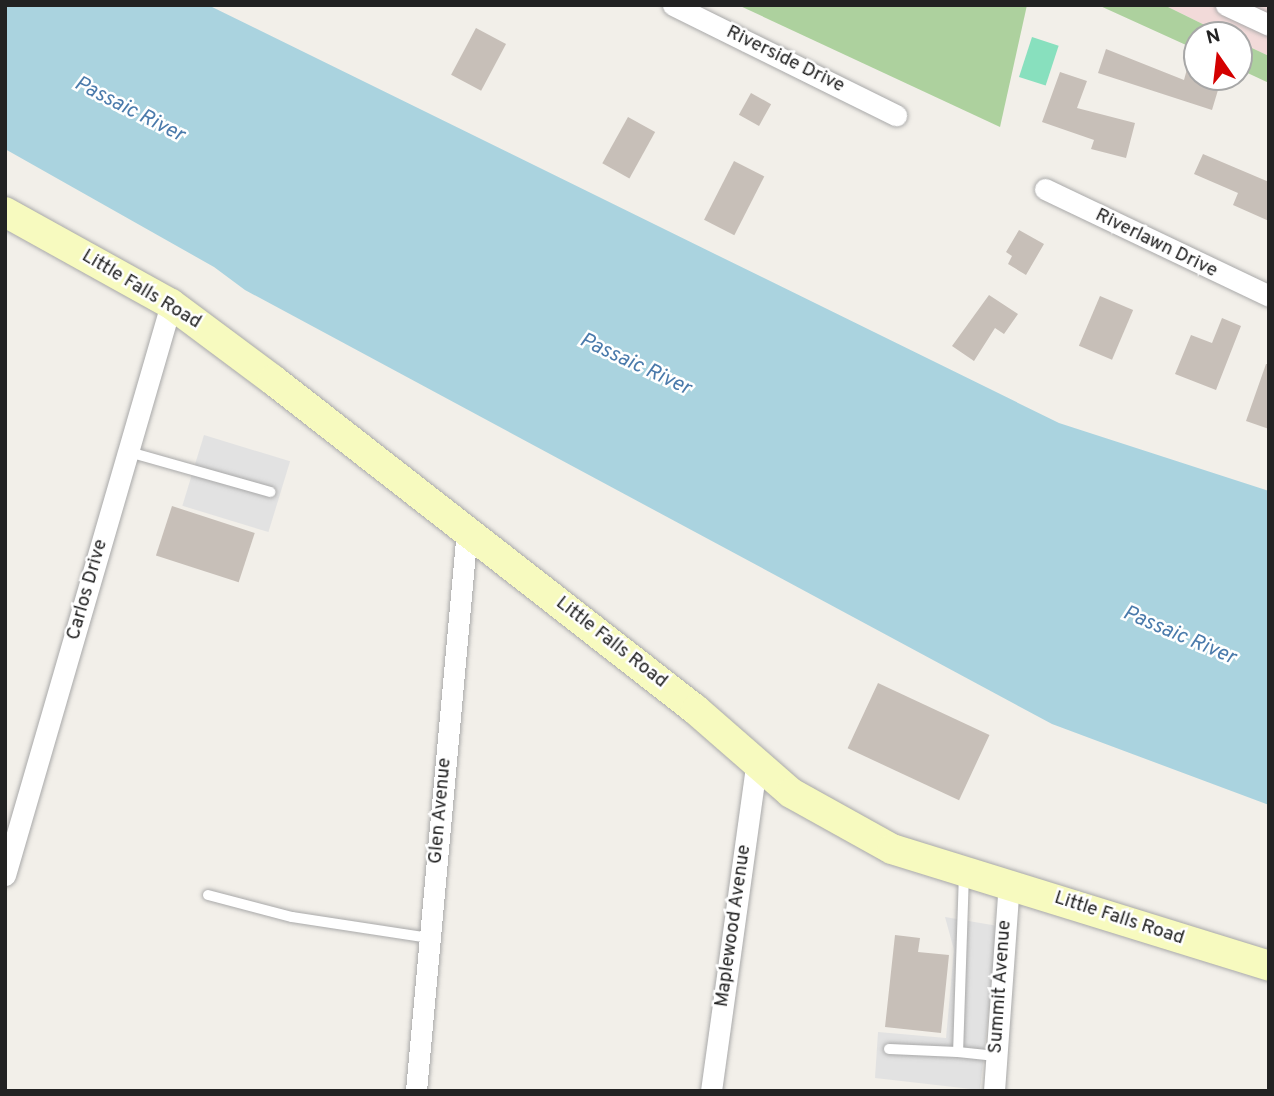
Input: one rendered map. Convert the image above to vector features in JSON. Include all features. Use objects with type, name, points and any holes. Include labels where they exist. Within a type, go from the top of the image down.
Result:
[{"type":"street","name":"Riverside Drive","points":[[673,5],[896,115]]},
{"type":"street","points":[[1226,5],[1269,25]]},
{"type":"street","name":"Riverlawn Drive","points":[[1045,189],[1269,296]]},
{"type":"street","name":"Little Falls Road","points":[[5,212],[172,304],[467,530],[757,761],[792,793],[892,849],[1269,966]]},
{"type":"street","name":"Carlos Drive","points":[[5,875],[172,304]]},
{"type":"street","name":"Glen Avenue","points":[[415,1091],[467,530]]},
{"type":"street","name":"Maplewood Avenue","points":[[711,1091],[757,761]]},
{"type":"street","name":"Summit Avenue","points":[[994,1091],[1009,884]]},
{"type":"lane","points":[[129,452],[270,492]]},
{"type":"lane","points":[[958,1052],[964,870]]},
{"type":"lane","points":[[208,895],[292,918],[429,938]]},
{"type":"lane","points":[[888,1049],[996,1056]]},
{"type":"shaded area","points":[[1164,5],[1269,5],[1269,56],[1253,49],[1253,21],[1197,21]]},
{"type":"shaded area","points":[[204,435],[290,461],[268,532],[182,506]]},
{"type":"shaded area","points":[[945,917],[998,926],[980,1090],[875,1078],[878,1032],[946,1038],[954,950]]},
{"type":"green space","points":[[738,5],[1027,5],[1000,127]]},
{"type":"green space","points":[[1098,5],[1164,5],[1197,21],[1183,21],[1183,44]]},
{"type":"green space","points":[[1032,37],[1059,46],[1046,86],[1019,77]]},
{"type":"green space","points":[[1253,49],[1269,56],[1269,83],[1253,76]]},
{"type":"water","name":"Passaic River","points":[[5,5],[208,5],[1059,423],[1269,491],[1269,805],[1052,724],[245,290],[214,267],[5,149]]},
{"type":"building","points":[[476,28],[506,44],[481,91],[451,75]]},
{"type":"building","points":[[1106,49],[1183,80],[1183,91],[1218,91],[1212,110],[1098,73]]},
{"type":"building","points":[[1060,72],[1087,81],[1077,108],[1135,123],[1126,158],[1091,149],[1094,140],[1042,122]]},
{"type":"building","points":[[751,93],[771,104],[759,126],[739,115]]},
{"type":"building","points":[[628,117],[655,132],[629,178],[602,163]]},
{"type":"building","points":[[1203,154],[1269,182],[1269,221],[1233,205],[1238,193],[1194,174]]},
{"type":"building","points":[[734,161],[764,176],[734,235],[704,220]]},
{"type":"building","points":[[1019,230],[1044,244],[1026,275],[1008,264],[1012,256],[1006,252]]},
{"type":"building","points":[[989,295],[1018,314],[1004,334],[995,328],[974,361],[952,346]]},
{"type":"building","points":[[1100,296],[1133,310],[1112,360],[1079,346]]},
{"type":"building","points":[[1222,318],[1241,326],[1216,390],[1175,374],[1191,335],[1212,343]]},
{"type":"building","points":[[1266,364],[1269,364],[1269,429],[1246,421]]},
{"type":"building","points":[[172,506],[255,533],[239,582],[156,555]]},
{"type":"building","points":[[878,683],[989,735],[959,800],[848,748]]},
{"type":"building","points":[[895,935],[920,938],[918,952],[949,955],[941,1033],[885,1027]]}]
